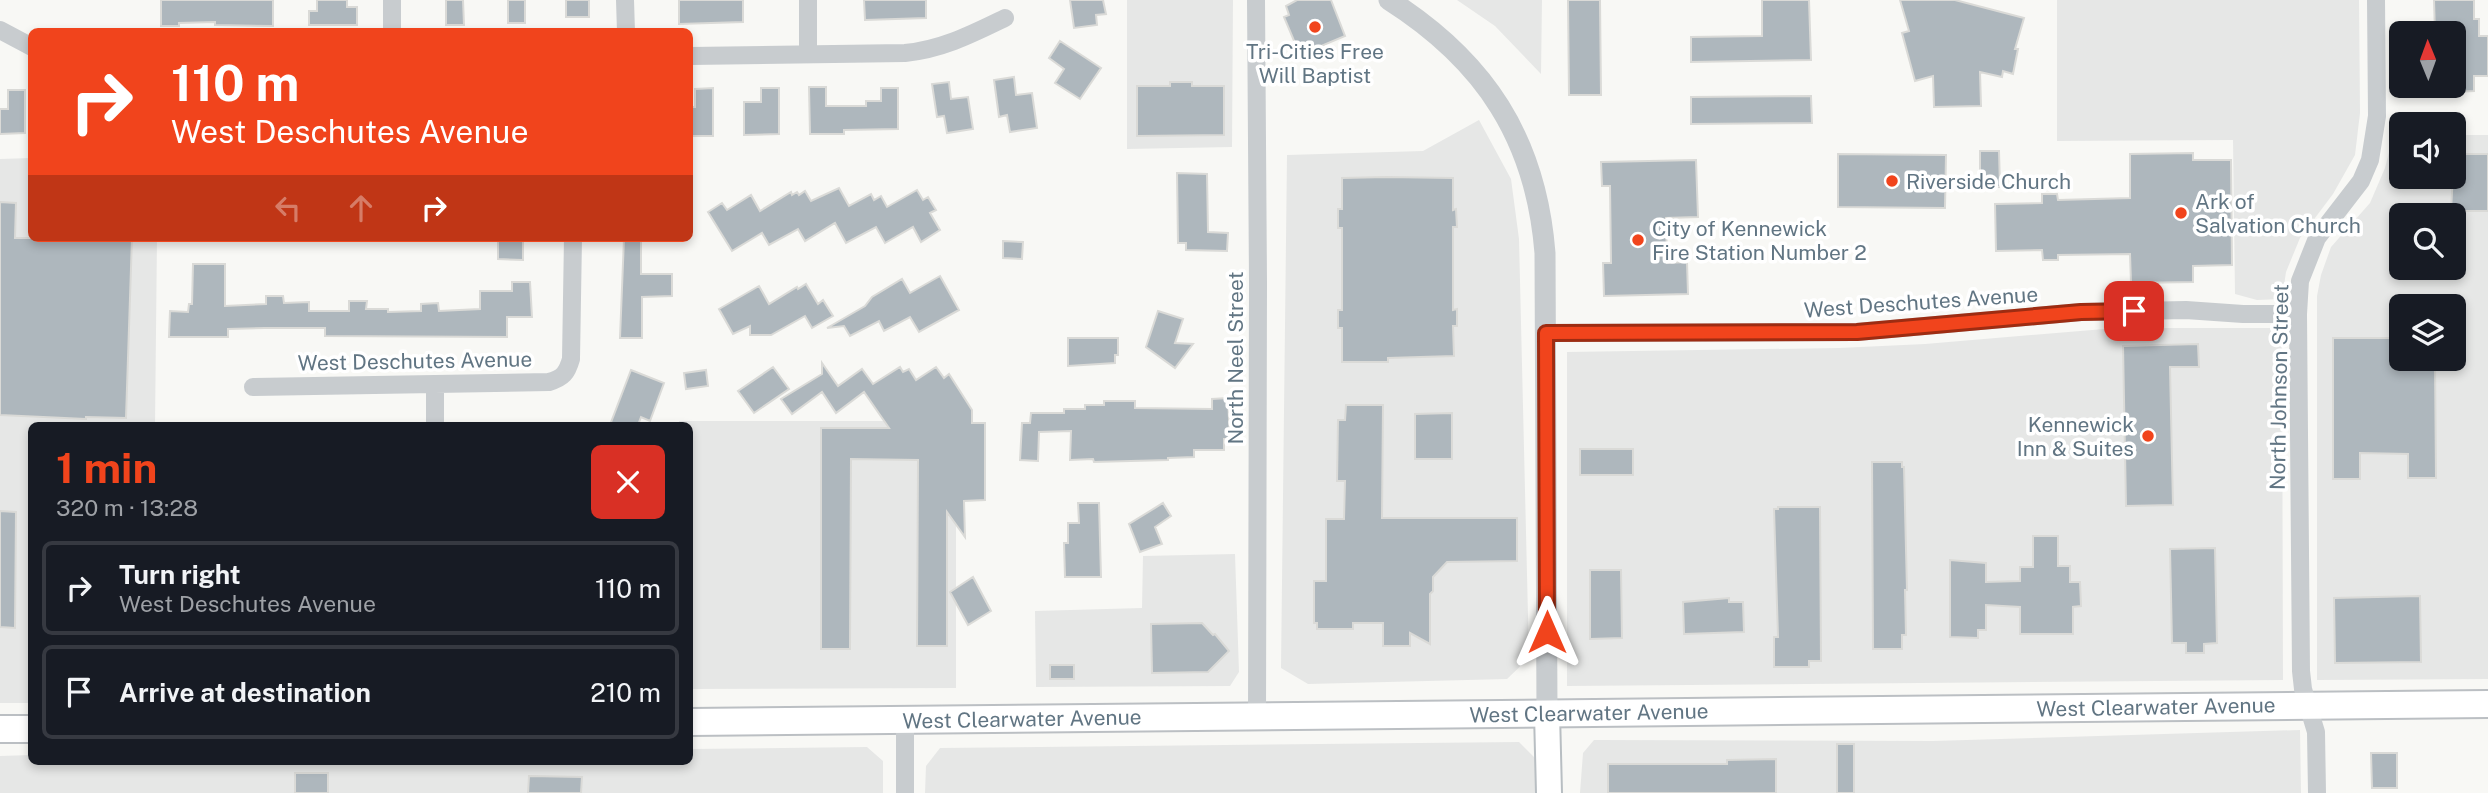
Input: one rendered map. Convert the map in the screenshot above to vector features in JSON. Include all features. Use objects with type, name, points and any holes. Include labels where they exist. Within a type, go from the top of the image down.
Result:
[{"type":"main road","name":"West Clearwater Avenue","points":[[693,722],[2488,704]]},
{"type":"main road","points":[[1547,713],[1549,793]]},
{"type":"main road","points":[[0,729],[28,729]]},
{"type":"street","points":[[392,0],[392,28]]},
{"type":"street","points":[[625,0],[626,28]]},
{"type":"street","points":[[808,0],[808,54]]},
{"type":"street","name":"North Neel Street","points":[[1255,0],[1258,283],[1257,717]]},
{"type":"street","points":[[1389,0],[1430,29],[1468,63],[1497,101],[1522,149],[1531,173],[1543,227],[1546,333],[1547,713]]},
{"type":"street","name":"North Johnson Street","points":[[2317,793],[2316,732],[2301,671],[2298,314],[2301,281],[2317,238],[2361,181],[2370,160],[2377,116],[2376,0]]},
{"type":"street","points":[[693,56],[929,51],[954,43],[1005,18]]},
{"type":"street","points":[[0,30],[28,45]]},
{"type":"street","name":"West Deschutes Avenue","points":[[253,387],[549,382],[558,379],[567,372],[572,341],[573,242]]},
{"type":"street","name":"West Deschutes Avenue","points":[[1546,333],[1857,332],[2081,312],[2186,310],[2298,314]]},
{"type":"street","points":[[435,384],[435,422]]},
{"type":"street","points":[[905,720],[905,793]]},
{"type":"shaded area","points":[[1127,0],[1233,0],[1232,147],[1127,149]]},
{"type":"shaded area","points":[[1457,0],[1542,0],[1541,74],[1495,26]]},
{"type":"shaded area","points":[[2057,0],[2359,0],[2360,113],[2355,155],[2333,194],[2300,238],[2286,272],[2282,299],[2257,300],[2235,294],[2233,140],[2057,141]]},
{"type":"shaded area","points":[[1479,120],[1511,179],[1519,239],[1529,658],[1507,679],[1308,684],[1281,668],[1287,155],[1423,151]]},
{"type":"shaded area","points":[[2466,135],[2488,135],[2488,679],[2317,680],[2317,296],[2331,247],[2370,203],[2389,152],[2389,189],[2466,189]]},
{"type":"shaded area","points":[[28,158],[28,242],[157,242],[155,422],[28,422],[28,703],[0,703],[0,159]]},
{"type":"shaded area","points":[[2116,328],[2282,328],[2283,680],[1567,686],[1567,352],[1839,348],[1925,344]]},
{"type":"shaded area","points":[[956,421],[956,688],[693,689],[693,422],[679,422]]},
{"type":"shaded area","points":[[1235,554],[1239,672],[1230,686],[1036,687],[1035,611],[1142,608],[1143,556]]},
{"type":"shaded area","points":[[2300,730],[2301,793],[1580,793],[1583,753],[1594,740],[1933,741]]},
{"type":"shaded area","points":[[1519,742],[1537,760],[1537,793],[925,793],[926,766],[940,748]]},
{"type":"shaded area","points":[[867,747],[883,761],[883,793],[0,793],[0,756],[28,755],[28,765],[693,765],[693,749]]},
{"type":"building","points":[[161,0],[273,0],[273,26],[215,25],[215,22],[161,26]]},
{"type":"building","points":[[317,0],[347,0],[347,7],[357,7],[357,25],[309,25],[309,11],[317,11]]},
{"type":"building","points":[[446,0],[463,0],[464,25],[446,25]]},
{"type":"building","points":[[508,0],[525,0],[525,23],[508,23]]},
{"type":"building","points":[[566,0],[589,0],[589,17],[566,17]]},
{"type":"building","points":[[679,0],[743,0],[743,22],[679,24]]},
{"type":"building","points":[[864,0],[926,0],[926,18],[865,20]]},
{"type":"building","points":[[1070,0],[1103,0],[1106,14],[1096,15],[1097,25],[1074,28]]},
{"type":"building","name":"Tri-Cities Free Will Baptist","points":[[1297,0],[1331,0],[1345,36],[1300,55],[1284,17],[1289,15],[1286,6]]},
{"type":"building","points":[[1568,0],[1600,0],[1601,95],[1569,95]]},
{"type":"building","points":[[1762,0],[1809,0],[1811,60],[1691,62],[1691,37],[1762,36]]},
{"type":"building","points":[[1900,0],[1955,0],[2024,18],[2015,49],[2018,49],[2013,74],[2003,71],[2002,77],[1980,72],[1981,106],[1934,107],[1933,76],[1915,81],[1902,33],[1909,31]]},
{"type":"building","points":[[2434,0],[2474,0],[2474,19],[2479,19],[2479,36],[2488,36],[2488,76],[2474,76],[2474,91],[2466,91],[2466,21],[2435,21]]},
{"type":"building","points":[[1060,41],[1101,68],[1080,99],[1055,83],[1064,69],[1049,58]]},
{"type":"building","points":[[1014,77],[1016,95],[1032,93],[1037,128],[1010,132],[1007,115],[999,117],[994,80]]},
{"type":"building","points":[[949,82],[951,99],[968,97],[973,129],[947,133],[944,116],[937,117],[932,84]]},
{"type":"building","points":[[1170,82],[1192,82],[1192,86],[1224,86],[1224,135],[1137,136],[1137,86],[1170,86]]},
{"type":"building","points":[[809,87],[826,87],[826,106],[866,106],[866,101],[881,101],[881,88],[898,88],[898,129],[810,134]]},
{"type":"building","points":[[713,88],[713,136],[693,136],[695,89]]},
{"type":"building","points":[[761,88],[779,88],[779,134],[744,135],[744,102],[761,102]]},
{"type":"building","points":[[8,90],[25,90],[25,133],[0,134],[0,109],[8,109]]},
{"type":"building","points":[[1811,96],[1812,123],[1691,124],[1691,97]]},
{"type":"building","points":[[1980,151],[1999,151],[2000,187],[1980,187]]},
{"type":"building","name":"Ark of Salvation Church","points":[[2193,153],[2193,160],[2231,160],[2232,265],[2193,266],[2193,282],[2131,283],[2130,254],[2058,255],[2058,260],[2043,260],[2042,250],[1996,251],[1995,204],[2042,203],[2042,194],[2057,194],[2058,200],[2130,198],[2130,154]]},
{"type":"building","name":"Riverside Church","points":[[1838,154],[1946,155],[1945,208],[1838,207]]},
{"type":"building","points":[[2466,154],[2488,154],[2488,211],[2466,211],[2466,203],[2451,203],[2452,189],[2466,189]]},
{"type":"building","name":"City of Kennewick Fire Station Number 2","points":[[1696,160],[1698,217],[1666,218],[1667,263],[1687,262],[1688,294],[1604,296],[1603,263],[1611,263],[1610,186],[1602,186],[1601,162]]},
{"type":"building","points":[[1177,173],[1207,174],[1208,232],[1228,233],[1227,251],[1186,250],[1186,243],[1178,243]]},
{"type":"building","points":[[1342,178],[1453,178],[1453,210],[1456,209],[1457,227],[1453,227],[1453,310],[1457,309],[1457,326],[1453,326],[1454,356],[1388,358],[1388,362],[1342,362],[1342,328],[1338,328],[1338,310],[1342,310],[1342,228],[1338,228],[1338,209],[1342,209]]},
{"type":"building","points":[[839,188],[849,206],[871,194],[874,200],[881,196],[887,207],[917,190],[923,200],[928,197],[936,210],[930,213],[940,230],[921,242],[913,227],[885,243],[876,227],[846,243],[835,223],[805,241],[798,229],[769,245],[762,233],[732,251],[708,212],[722,203],[727,210],[751,195],[760,211],[791,192],[792,195],[797,192],[799,195],[805,191],[811,201]]},
{"type":"building","points":[[0,202],[16,203],[15,238],[28,238],[28,242],[132,242],[126,418],[0,415]]},
{"type":"building","points":[[1003,241],[1023,242],[1022,259],[1003,258]]},
{"type":"building","points":[[498,242],[523,242],[523,260],[498,259]]},
{"type":"building","points":[[624,242],[641,242],[641,274],[672,274],[672,296],[642,297],[642,338],[620,338]]},
{"type":"building","points":[[193,264],[225,264],[225,306],[266,304],[266,296],[283,296],[284,303],[309,302],[309,311],[349,311],[349,301],[367,301],[366,309],[388,309],[388,312],[421,311],[421,304],[438,303],[439,311],[480,309],[480,291],[512,291],[512,282],[530,282],[532,317],[507,317],[507,337],[325,336],[325,328],[265,328],[228,329],[228,337],[169,337],[170,311],[188,312],[189,304],[192,304]]},
{"type":"building","points":[[940,276],[959,310],[919,332],[910,317],[884,331],[879,321],[850,336],[844,326],[827,328],[865,306],[872,297],[902,279],[910,293]]},
{"type":"building","points":[[806,284],[818,304],[823,300],[833,316],[812,328],[805,316],[771,335],[750,335],[750,326],[733,334],[719,309],[759,286],[769,304]]},
{"type":"building","points":[[1158,311],[1183,319],[1175,343],[1193,344],[1175,368],[1146,347]]},
{"type":"building","points":[[1068,338],[1118,338],[1115,363],[1068,366]]},
{"type":"building","points":[[2333,338],[2389,338],[2389,371],[2435,371],[2436,478],[2408,478],[2408,454],[2360,453],[2360,479],[2333,479]]},
{"type":"building","name":"Kennewick Inn & Suites","points":[[2198,344],[2199,367],[2170,367],[2173,505],[2126,506],[2123,346]]},
{"type":"building","points":[[822,363],[838,386],[862,369],[873,384],[900,367],[903,372],[909,369],[916,380],[936,367],[944,378],[949,374],[972,410],[972,423],[985,423],[985,500],[964,501],[965,537],[947,512],[947,646],[917,646],[918,460],[851,459],[850,649],[821,649],[821,428],[889,428],[864,392],[836,413],[822,392],[792,414],[781,399],[822,374]]},
{"type":"building","points":[[773,367],[789,389],[754,413],[738,391]]},
{"type":"building","points":[[631,370],[664,383],[650,421],[641,417],[639,422],[611,422]]},
{"type":"building","points":[[706,370],[708,386],[686,389],[684,373]]},
{"type":"building","points":[[1228,398],[1230,439],[1224,439],[1224,450],[1194,450],[1194,457],[1168,460],[1070,460],[1071,431],[1039,432],[1038,461],[1020,460],[1022,423],[1030,423],[1031,413],[1064,413],[1064,409],[1104,405],[1104,401],[1135,401],[1135,408],[1212,409],[1212,399]]},
{"type":"building","points":[[1346,405],[1383,405],[1382,518],[1517,518],[1517,561],[1447,562],[1433,577],[1433,591],[1430,594],[1430,644],[1410,633],[1410,646],[1383,646],[1383,623],[1353,623],[1353,629],[1317,629],[1317,623],[1314,623],[1314,581],[1326,581],[1326,519],[1344,519],[1345,481],[1337,481],[1338,420],[1345,420]]},
{"type":"building","points":[[1452,413],[1452,459],[1415,459],[1415,414]]},
{"type":"building","points":[[1580,449],[1633,449],[1633,475],[1580,475]]},
{"type":"building","points":[[1872,462],[1902,462],[1904,467],[1907,590],[1906,635],[1902,635],[1902,649],[1873,649]]},
{"type":"building","points":[[1078,503],[1099,503],[1101,577],[1065,577],[1064,543],[1068,543],[1068,523],[1079,523]]},
{"type":"building","points":[[1163,503],[1171,516],[1155,527],[1162,544],[1140,552],[1129,524]]},
{"type":"building","points":[[1820,507],[1821,661],[1809,661],[1809,667],[1774,667],[1774,637],[1778,637],[1774,509]]},
{"type":"building","points":[[0,511],[16,512],[15,628],[0,627]]},
{"type":"building","points":[[2033,536],[2058,536],[2058,566],[2070,566],[2070,582],[2080,582],[2081,606],[2073,607],[2073,634],[2020,634],[2020,607],[1986,605],[1986,630],[1978,630],[1978,638],[1950,637],[1950,560],[1986,563],[1986,582],[2020,581],[2020,567],[2033,567]]},
{"type":"building","points":[[2215,548],[2217,643],[2204,644],[2204,653],[2186,653],[2186,643],[2172,643],[2170,549]]},
{"type":"building","points":[[1590,570],[1621,570],[1622,638],[1590,639]]},
{"type":"building","points":[[973,577],[991,611],[968,625],[950,592]]},
{"type":"building","points":[[2420,596],[2421,662],[2335,663],[2334,598]]},
{"type":"building","points":[[1729,598],[1729,602],[1743,602],[1744,632],[1684,634],[1683,602]]},
{"type":"building","points":[[1202,623],[1229,651],[1208,672],[1152,673],[1151,624]]},
{"type":"building","points":[[1050,665],[1074,665],[1074,679],[1050,679]]},
{"type":"building","points":[[1837,744],[1854,744],[1854,793],[1837,793]]},
{"type":"building","points":[[2371,753],[2397,753],[2397,788],[2372,788]]},
{"type":"building","points":[[1776,759],[1776,793],[1608,793],[1608,764],[1727,764],[1727,760]]},
{"type":"building","points":[[295,773],[328,773],[328,793],[295,793]]},
{"type":"building","points":[[529,776],[582,777],[581,793],[528,793]]},
{"type":"place","name":"Tri-Cities Free Will Baptist","points":[[1315,27]]},
{"type":"place","name":"Riverside Church","points":[[1892,181]]},
{"type":"place","name":"Ark of Salvation Church","points":[[2181,213]]},
{"type":"place","name":"City of Kennewick Fire Station Number 2","points":[[1638,240]]},
{"type":"place","name":"Kennewick Inn & Suites","points":[[2148,436]]},
{"type":"route","points":[[1547,632],[1546,333],[1857,332],[2081,312],[2134,311]]}]
